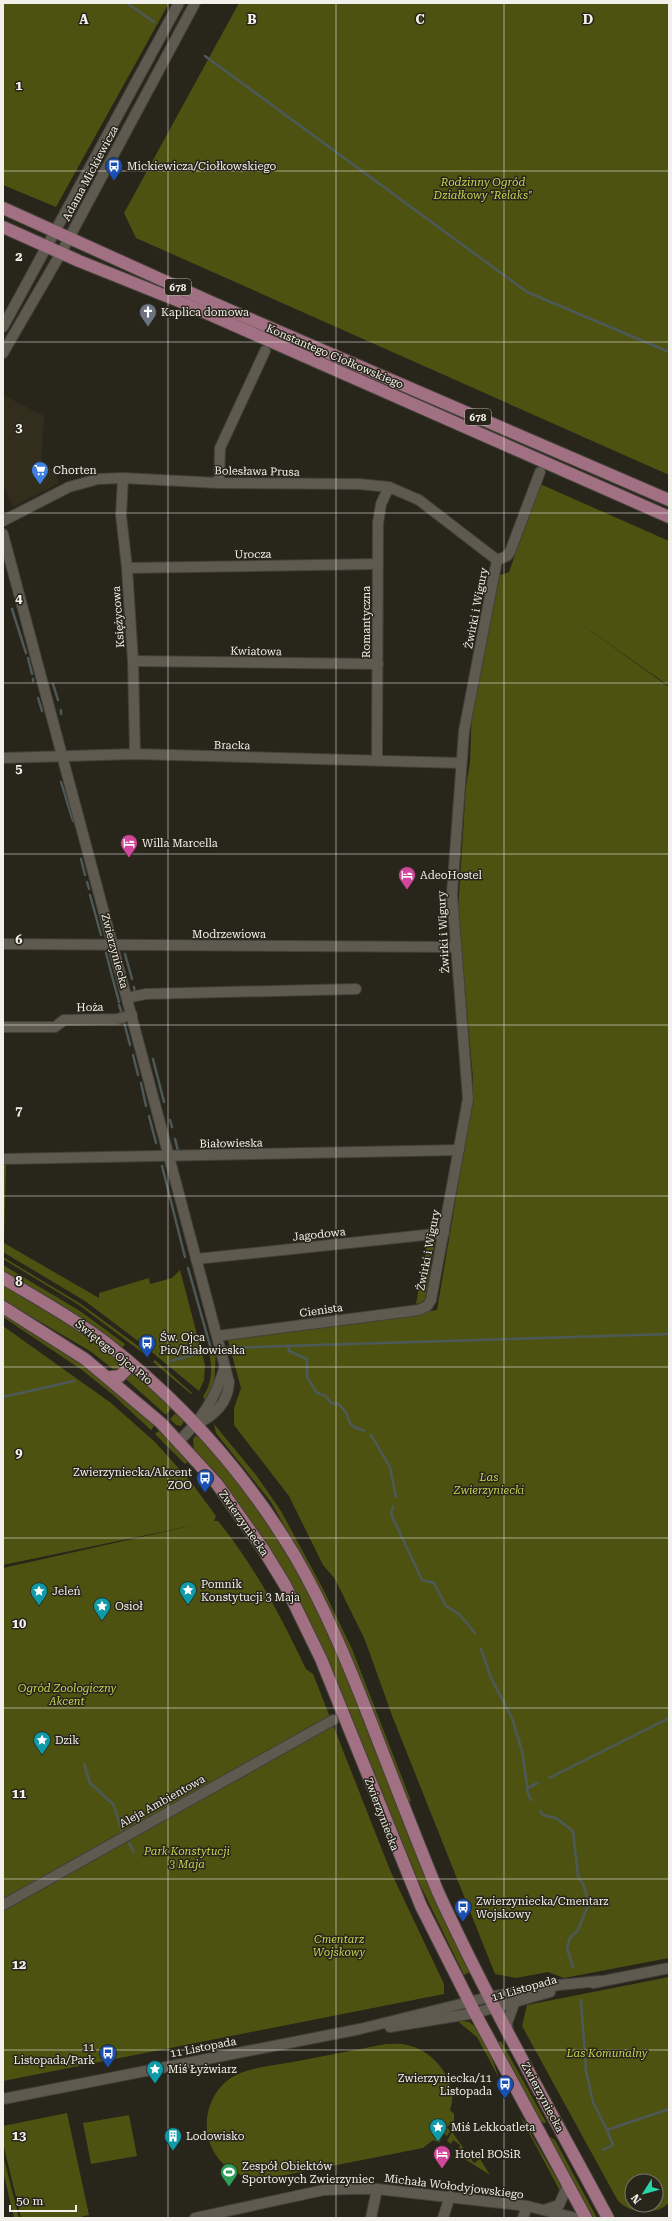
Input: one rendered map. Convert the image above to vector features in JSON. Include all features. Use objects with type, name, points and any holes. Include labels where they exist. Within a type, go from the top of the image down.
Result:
[{"type":"main road","name":"Konstantego Ciołkowskiego","points":[[8,211],[287,336],[669,500]]},
{"type":"main road","points":[[6,228],[17,223],[17,217],[8,211]]},
{"type":"main road","name":"Konstantego Ciołkowskiego","points":[[6,228],[46,247],[186,304],[669,516]]},
{"type":"main road","points":[[99,269],[96,264],[97,259],[101,256],[106,256]]},
{"type":"main road","name":"Świętego Ojca Pio","points":[[3,1278],[70,1318],[127,1360],[196,1425]]},
{"type":"main road","name":"Świętego Ojca Pio","points":[[3,1307],[58,1340],[110,1378],[179,1441]]},
{"type":"main road","points":[[110,1378],[123,1374],[127,1369],[127,1360]]},
{"type":"main road","name":"Zwierzyniecka","points":[[196,1425],[259,1501],[296,1558],[316,1595],[353,1678],[438,1892],[489,1997],[608,2218]]},
{"type":"main road","name":"Zwierzyniecka","points":[[179,1441],[217,1484],[245,1521],[285,1585],[298,1609],[321,1659],[421,1906],[468,2001],[586,2218]]},
{"type":"main road","points":[[543,2139],[547,2130],[551,2128],[562,2132]]},
{"type":"street","name":"Adama Mickiewicza","points":[[3,327],[179,3]]},
{"type":"street","name":"Adama Mickiewicza","points":[[3,353],[44,285],[196,3]]},
{"type":"street","points":[[74,194],[78,201],[83,203],[88,201]]},
{"type":"street","points":[[30,278],[38,276],[42,279],[44,285]]},
{"type":"street","points":[[219,483],[220,448],[265,351]]},
{"type":"street","name":"Żwirki i Wigury","points":[[427,1306],[431,1300],[468,1099],[454,947],[452,894],[460,763],[464,731],[497,560],[507,556],[510,552],[540,472]]},
{"type":"street","name":"Bolesława Prusa","points":[[3,521],[70,487],[98,480],[123,478],[219,483],[358,484],[389,487],[419,500],[497,560]]},
{"type":"street","name":"Księżycowa","points":[[123,478],[121,515],[127,568],[133,661],[135,754]]},
{"type":"street","name":"Romantyczna","points":[[377,760],[378,523],[381,504],[389,487]]},
{"type":"street","name":"Zwierzyniecka","points":[[3,534],[218,1338],[224,1369],[229,1382],[225,1399],[212,1416],[196,1425],[179,1441]]},
{"type":"street","name":"Urocza","points":[[127,568],[378,564]]},
{"type":"street","name":"Kwiatowa","points":[[133,661],[378,664]]},
{"type":"street","name":"Bracka","points":[[3,758],[135,754],[460,763]]},
{"type":"street","name":"Modrzewiowa","points":[[3,944],[454,947]]},
{"type":"street","points":[[127,998],[145,994],[356,989]]},
{"type":"street","name":"Hoża","points":[[3,1027],[56,1027],[64,1020],[117,1019],[132,1015]]},
{"type":"street","name":"Białowieska","points":[[3,1159],[169,1157],[459,1150]]},
{"type":"street","name":"Jagodowa","points":[[196,1259],[444,1233]]},
{"type":"street","name":"Cienista","points":[[218,1338],[419,1310],[427,1306]]},
{"type":"street","name":"Aleja Ambientowa","points":[[3,1905],[333,1720]]},
{"type":"street","name":"11 Listopada","points":[[360,2029],[399,2026],[475,2014],[514,2004],[541,1994],[669,1968]]},
{"type":"street","name":"11 Listopada","points":[[3,2099],[360,2029],[468,2001],[560,1985],[600,1981]]},
{"type":"street","points":[[508,2033],[508,2018],[514,2004]]},
{"type":"street","points":[[544,2210],[559,2205],[568,2185]]},
{"type":"street","points":[[371,2218],[377,2189]]},
{"type":"street","name":"Michała Wołodyjowskiego","points":[[195,2218],[324,2190],[377,2189],[450,2196],[527,2206],[576,2218]]},
{"type":"street","points":[[443,2218],[450,2196]]},
{"type":"street","points":[[523,2218],[527,2206]]},
{"type":"shaded area","points":[[3,395],[44,416],[41,469],[53,469],[59,483],[13,507],[3,485]]},
{"type":"green space","points":[[3,3],[169,3],[56,207],[3,185]]},
{"type":"green space","name":"Rodzinny Ogród Działkowy \"Relaks\"","points":[[239,3],[669,3],[669,475],[136,238],[124,213]]},
{"type":"green space","name":"Las Zwierzyniecki","points":[[540,484],[669,541],[669,686],[567,614],[669,687],[669,1958],[564,1978],[548,1972],[516,1978],[495,1974],[393,1718],[365,1640],[335,1579],[323,1565],[289,1496],[234,1425],[234,1408],[241,1388],[227,1337],[437,1310],[472,1103],[473,1079],[458,911],[466,786],[470,763],[472,704],[499,574],[501,575],[509,572]]},
{"type":"green space","points":[[3,1164],[6,1164],[4,1243],[99,1298],[99,1293],[149,1278],[150,1284],[172,1278],[180,1270],[205,1365],[204,1380],[199,1391],[142,1344],[85,1301],[3,1252]]},
{"type":"green space","points":[[428,1239],[433,1239],[435,1242],[425,1299],[416,1304]]},
{"type":"green space","points":[[3,1257],[81,1304],[145,1351],[143,1353],[79,1305],[3,1259]]},
{"type":"green space","points":[[3,1265],[80,1311],[125,1344],[123,1347],[114,1343],[45,1296],[3,1271]]},
{"type":"green space","points":[[3,1284],[79,1329],[122,1362],[121,1369],[113,1369],[90,1351],[3,1300]]},
{"type":"green space","points":[[3,1313],[90,1369],[155,1425],[151,1430],[112,1394],[82,1370],[3,1317]]},
{"type":"green space","name":"Park Konstytucji 3 Maja","points":[[3,1326],[111,1403],[155,1442],[191,1482],[216,1516],[214,1521],[218,1521],[256,1574],[287,1630],[306,1669],[313,1674],[390,1870],[444,1984],[444,1994],[3,2081],[3,1568],[195,1525],[3,1565]]},
{"type":"green space","points":[[216,1351],[214,1386],[206,1401],[203,1397],[211,1376],[209,1353]]},
{"type":"green space","points":[[155,1360],[192,1393],[191,1394],[153,1362]]},
{"type":"green space","points":[[131,1371],[172,1407],[166,1415],[125,1378]]},
{"type":"green space","points":[[177,1412],[184,1421],[181,1426],[176,1425],[170,1419]]},
{"type":"green space","points":[[214,1424],[256,1475],[281,1511],[323,1589],[352,1649],[411,1801],[407,1802],[313,1577],[271,1502],[216,1433]]},
{"type":"green space","points":[[160,1430],[188,1462],[185,1464],[155,1434]]},
{"type":"green space","points":[[195,1436],[200,1437],[250,1497],[276,1535],[312,1597],[342,1663],[433,1895],[470,1972],[464,1975],[410,1864],[299,1600],[242,1509],[194,1451],[193,1439]]},
{"type":"green space","name":"Las Komunalny","points":[[669,1977],[669,2203],[664,2206],[664,2173],[624,2173],[624,2206],[618,2201],[522,2026],[527,2005]]},
{"type":"green space","points":[[456,2020],[469,2022],[479,2032],[484,2039],[499,2078],[477,2037]]},
{"type":"green space","points":[[501,2041],[546,2122],[545,2123],[541,2122],[497,2043]]},
{"type":"green space","points":[[386,2044],[404,2044],[427,2053],[442,2069],[448,2079],[452,2100],[450,2110],[454,2114],[454,2121],[447,2127],[450,2131],[447,2136],[444,2134],[439,2143],[433,2140],[423,2148],[261,2180],[253,2179],[237,2173],[219,2160],[208,2137],[207,2119],[216,2093],[228,2080],[243,2072],[259,2068]]},
{"type":"green space","points":[[67,2113],[89,2215],[76,2218],[21,2218],[3,2143],[3,2126]]},
{"type":"green space","points":[[129,2115],[137,2156],[91,2164],[83,2123]]},
{"type":"green space","points":[[520,2116],[531,2130],[531,2134],[561,2186],[560,2191]]},
{"type":"green space","points":[[452,2132],[474,2163],[480,2159],[490,2175],[460,2156],[463,2151],[459,2148],[460,2145],[453,2140],[451,2144],[447,2141]]},
{"type":"green space","points":[[549,2136],[555,2140],[597,2218],[592,2218]]},
{"type":"green space","points":[[3,2155],[19,2218],[14,2218],[3,2171]]},
{"type":"waterway","points":[[127,3],[154,22]]},
{"type":"waterway","points":[[205,56],[527,292],[669,352]]},
{"type":"waterway","points":[[12,609],[26,653]]},
{"type":"waterway","points":[[28,658],[32,674]]},
{"type":"waterway","points":[[53,684],[58,700]]},
{"type":"waterway","points":[[38,698],[42,711]]},
{"type":"waterway","points":[[61,782],[73,821]]},
{"type":"waterway","points":[[81,859],[85,875]]},
{"type":"waterway","points":[[87,882],[89,889]]},
{"type":"waterway","points":[[90,895],[101,935]]},
{"type":"waterway","points":[[106,953],[119,1002]]},
{"type":"waterway","points":[[125,954],[132,979]]},
{"type":"waterway","points":[[134,987],[135,993]]},
{"type":"waterway","points":[[119,1005],[122,1014]]},
{"type":"waterway","points":[[124,1022],[130,1045]]},
{"type":"waterway","points":[[133,1055],[138,1075]]},
{"type":"waterway","points":[[153,1059],[164,1102]]},
{"type":"waterway","points":[[141,1083],[146,1106]]},
{"type":"waterway","points":[[149,1116],[156,1143]]},
{"type":"waterway","points":[[170,1120],[172,1127]]},
{"type":"waterway","points":[[175,1139],[178,1151]]},
{"type":"waterway","points":[[162,1166],[185,1257]]},
{"type":"waterway","points":[[188,1268],[211,1349]]},
{"type":"waterway","points":[[222,1348],[669,1334]]},
{"type":"waterway","points":[[288,1345],[289,1351],[307,1359],[307,1377],[317,1393],[326,1396],[331,1403],[339,1404],[347,1414],[352,1426],[364,1431]]},
{"type":"waterway","points":[[171,1361],[217,1348]]},
{"type":"waterway","points":[[3,1397],[74,1381]]},
{"type":"waterway","points":[[371,1435],[390,1467],[396,1497]]},
{"type":"waterway","points":[[393,1507],[391,1514],[422,1580],[434,1583],[446,1606],[459,1614],[475,1633]]},
{"type":"waterway","points":[[481,1649],[491,1678],[512,1718],[522,1751],[528,1793],[531,1800]]},
{"type":"waterway","points":[[549,1778],[669,1718]]},
{"type":"waterway","points":[[84,1764],[90,1783],[113,1804],[122,1830]]},
{"type":"waterway","points":[[527,1788],[538,1783]]},
{"type":"waterway","points":[[540,1811],[543,1815],[556,1818],[573,1831],[578,1876],[583,1884],[589,1903],[578,1930],[570,1938],[567,1948],[573,1967]]},
{"type":"waterway","points":[[129,1843],[134,1852]]},
{"type":"waterway","points":[[581,2000],[586,2071],[593,2102],[607,2130],[669,2109]]},
{"type":"waterway","points":[[603,2150],[613,2145],[607,2130]]},
{"type":"place","name":"Mickiewicza/Ciołkowskiego","points":[[114,181]]},
{"type":"place","name":"Kaplica domowa","points":[[148,327]]},
{"type":"place","name":"Chorten","points":[[40,485]]},
{"type":"place","name":"Willa Marcella","points":[[129,858]]},
{"type":"place","name":"AdeoHostel","points":[[407,890]]},
{"type":"place","name":"Św. Ojca Pio/Białowieska","points":[[147,1358]]},
{"type":"place","name":"Zwierzyniecka/Akcent ZOO","points":[[205,1493]]},
{"type":"place","name":"Pomnik Konstytucji 3 Maja","points":[[188,1605]]},
{"type":"place","name":"Jeleń","points":[[39,1606]]},
{"type":"place","name":"Osioł","points":[[102,1621]]},
{"type":"place","name":"Dzik","points":[[42,1755]]},
{"type":"place","name":"Zwierzyniecka/Cmentarz Wojskowy","points":[[463,1922]]},
{"type":"place","name":"11 Listopada/Park","points":[[108,2068]]},
{"type":"place","name":"Miś Łyżwiarz","points":[[155,2084]]},
{"type":"place","name":"Zwierzyniecka/11 Listopada","points":[[505,2099]]},
{"type":"place","name":"Miś Lekkoatleta","points":[[438,2142]]},
{"type":"place","name":"Lodowisko","points":[[173,2151]]},
{"type":"place","name":"Hotel BOSiR","points":[[442,2169]]},
{"type":"place","name":"Zespół Obiektów Sportowych Zwierzyniec","points":[[229,2187]]},
{"type":"park label","name":"Ogród Zoologiczny Akcent","points":[[67,1694]]},
{"type":"park label","name":"Cmentarz Wojskowy","points":[[339,1945]]}]
